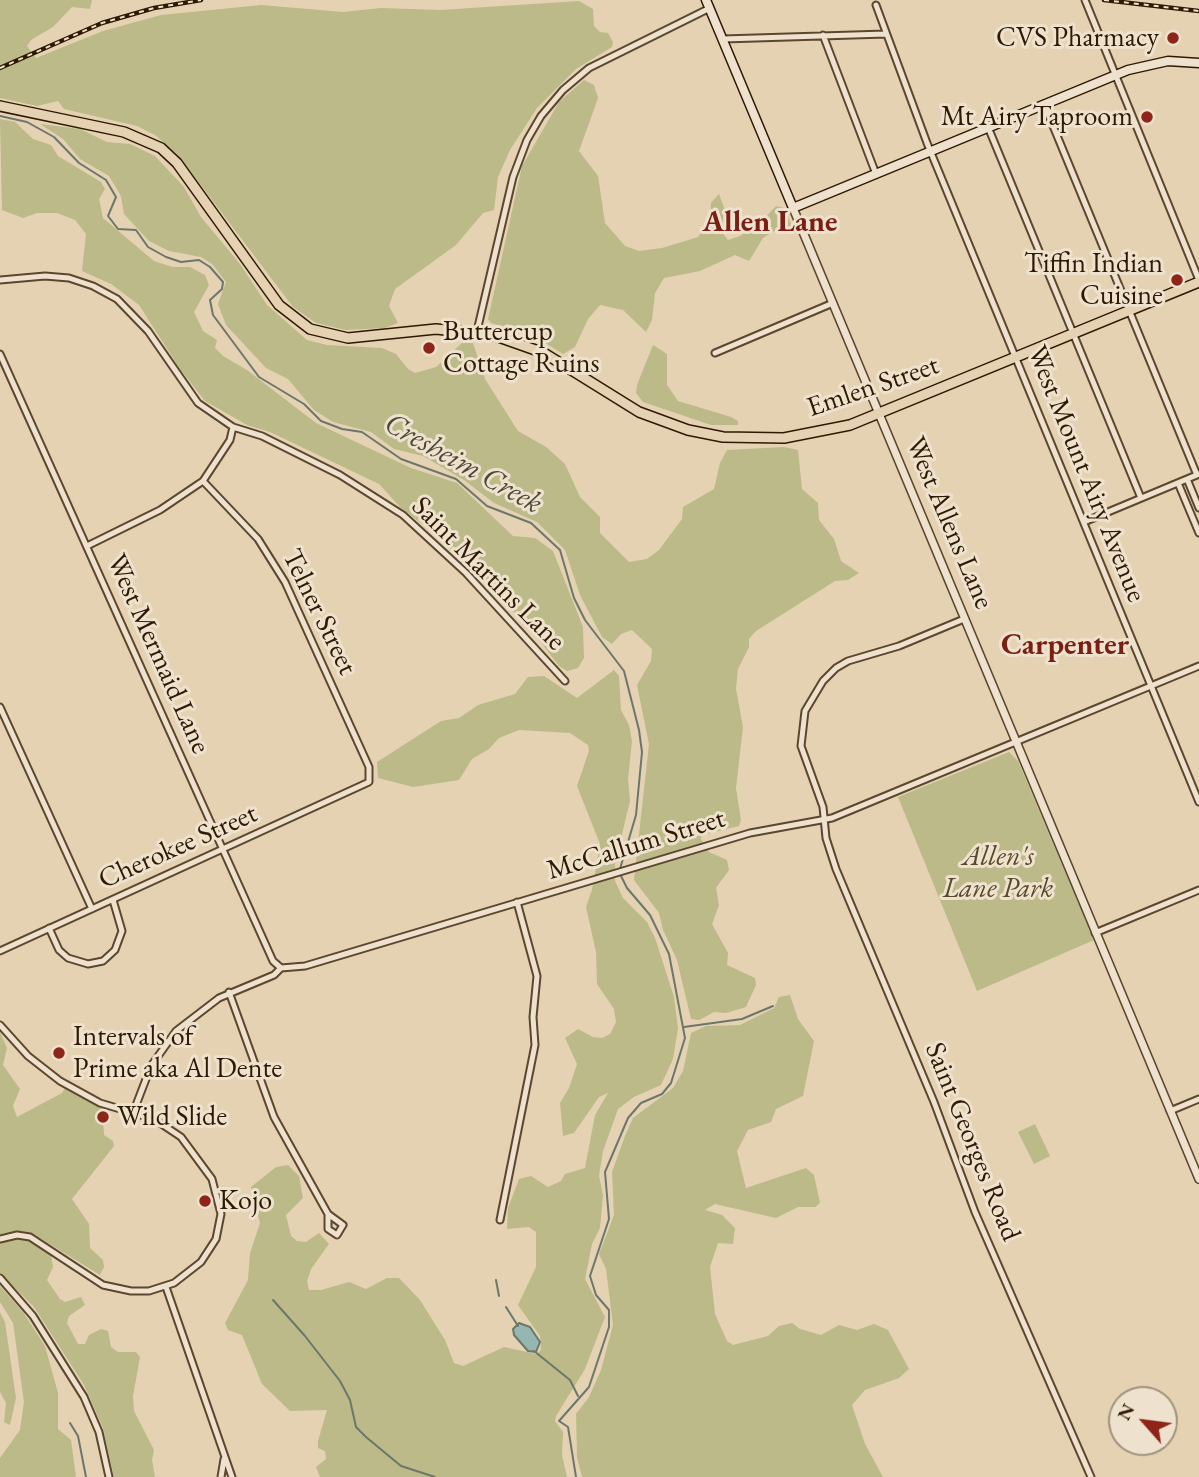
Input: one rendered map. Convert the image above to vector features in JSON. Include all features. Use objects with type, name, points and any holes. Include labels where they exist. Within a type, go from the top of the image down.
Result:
[{"type":"main road","name":"West Allens Lane","points":[[708,3],[793,208]]},
{"type":"main road","points":[[793,208],[1115,75],[1159,62],[1199,63]]},
{"type":"main road","name":"Emlen Street","points":[[0,106],[124,132],[162,148],[177,163],[283,309],[310,330],[340,338],[427,329],[477,331],[533,348],[630,408],[699,433],[747,439],[795,437],[840,428],[1199,281]]},
{"type":"street","points":[[1085,0],[1199,281]]},
{"type":"street","points":[[477,331],[513,177],[527,140],[541,116],[564,90],[589,68],[708,3]]},
{"type":"street","name":"West Mount Airy Avenue","points":[[876,5],[931,151],[1199,802]]},
{"type":"street","points":[[723,39],[886,34]]},
{"type":"street","points":[[823,35],[876,174]]},
{"type":"street","points":[[1044,104],[1198,474],[1084,522]]},
{"type":"street","points":[[988,127],[1142,498]]},
{"type":"street","name":"West Allens Lane","points":[[793,208],[1199,1179]]},
{"type":"street","name":"Saint Martins Lane","points":[[0,280],[61,277],[86,283],[109,294],[141,322],[192,398],[233,427],[262,436],[340,475],[415,525],[466,573],[565,681]]},
{"type":"street","points":[[715,352],[832,303]]},
{"type":"street","name":"West Mermaid Lane","points":[[0,354],[273,961],[281,968]]},
{"type":"street","points":[[87,545],[160,510],[203,481],[230,440],[233,427]]},
{"type":"street","points":[[1187,479],[1199,508]]},
{"type":"street","name":"Telner Street","points":[[203,481],[248,528],[281,573],[369,767],[370,779]]},
{"type":"street","points":[[1178,483],[1199,533]]},
{"type":"street","name":"Saint Georges Road","points":[[964,620],[898,646],[848,661],[831,672],[817,690],[803,717],[801,739],[825,820],[831,857],[934,1102],[959,1173],[1091,1477]]},
{"type":"street","name":"McCallum Street","points":[[133,1113],[145,1077],[163,1047],[196,1013],[229,992],[274,975],[281,968],[305,966],[725,840],[825,820],[1199,666]]},
{"type":"street","points":[[0,707],[92,909]]},
{"type":"street","name":"Cherokee Street","points":[[0,951],[363,787],[370,779]]},
{"type":"street","points":[[1095,933],[1199,890]]},
{"type":"street","points":[[49,928],[59,950],[68,958],[88,964],[103,961],[115,950],[121,937],[120,916],[113,900]]},
{"type":"street","points":[[500,1220],[535,1045],[533,1017],[537,976],[517,902]]},
{"type":"street","points":[[229,992],[274,1117],[328,1214]]},
{"type":"street","points":[[0,1025],[28,1056],[60,1081],[100,1103],[160,1122],[188,1144],[212,1179],[220,1205],[219,1226],[209,1252],[191,1271],[166,1287],[140,1292],[112,1288],[92,1279],[30,1237],[17,1235],[0,1239]]},
{"type":"street","points":[[1170,1111],[1199,1099]]},
{"type":"street","points":[[0,1278],[33,1316],[84,1397],[99,1432],[108,1477]]},
{"type":"street","points":[[166,1287],[232,1477]]},
{"type":"street","points":[[220,1477],[224,1459]]},
{"type":"green space","points":[[0,0],[92,0],[90,9],[72,7],[53,27],[31,40],[27,46],[36,58],[103,31],[161,15],[261,5],[343,12],[381,8],[440,10],[579,1],[593,9],[594,26],[600,32],[608,33],[613,42],[612,47],[576,69],[537,108],[510,150],[498,177],[494,210],[483,213],[456,245],[395,289],[389,306],[398,323],[385,328],[346,330],[316,323],[293,307],[178,155],[155,135],[137,126],[64,109],[58,101],[37,106],[0,98]]},
{"type":"green space","points":[[584,80],[594,85],[598,98],[579,151],[598,176],[605,223],[625,246],[639,251],[662,248],[698,237],[710,220],[711,203],[719,194],[727,216],[721,231],[728,240],[740,236],[761,222],[776,206],[784,208],[791,229],[779,228],[763,238],[749,261],[735,255],[700,271],[664,278],[655,293],[652,320],[646,332],[623,310],[600,305],[588,319],[575,347],[563,354],[534,336],[491,323],[488,319],[522,166],[559,102]]},
{"type":"green space","points":[[0,119],[15,122],[33,139],[51,145],[58,156],[101,182],[105,189],[99,199],[103,218],[154,261],[173,267],[190,267],[205,275],[209,285],[194,312],[203,331],[217,340],[215,348],[223,356],[247,370],[316,423],[411,468],[457,483],[513,536],[535,538],[553,551],[583,627],[584,658],[578,668],[567,671],[559,666],[530,628],[439,537],[400,507],[379,484],[270,432],[247,425],[205,401],[180,369],[139,305],[111,284],[82,271],[86,234],[75,220],[57,213],[37,213],[23,218],[2,210]]},
{"type":"green space","points":[[40,124],[80,129],[107,142],[130,144],[155,156],[184,187],[201,217],[240,264],[267,305],[307,340],[327,345],[382,348],[396,354],[408,369],[415,373],[436,367],[462,343],[473,343],[485,379],[518,431],[546,447],[565,464],[580,497],[600,517],[600,533],[629,562],[647,559],[659,550],[682,519],[683,507],[714,489],[720,463],[727,450],[784,447],[798,450],[802,489],[818,503],[819,520],[834,539],[841,561],[859,573],[848,580],[835,581],[756,631],[749,639],[749,647],[738,669],[736,689],[743,727],[736,788],[741,820],[739,826],[702,835],[701,839],[709,852],[727,860],[729,870],[716,888],[719,905],[712,924],[728,953],[727,965],[755,978],[756,985],[746,1007],[726,1013],[714,1012],[699,1020],[691,1019],[677,960],[663,930],[659,913],[634,880],[649,744],[637,685],[651,661],[652,649],[632,630],[621,634],[612,644],[602,637],[580,595],[565,550],[537,522],[494,503],[464,480],[423,456],[394,449],[371,432],[333,422],[314,410],[288,379],[266,368],[226,325],[218,304],[226,282],[212,264],[201,257],[169,251],[149,241],[124,214],[121,196],[109,176],[80,159],[63,139]]},
{"type":"green space","points":[[653,345],[667,354],[667,385],[678,401],[731,417],[738,421],[738,425],[711,425],[643,402],[636,393],[637,385]]},
{"type":"green space","points":[[614,670],[619,676],[621,710],[629,725],[632,741],[628,779],[630,801],[615,863],[615,881],[623,898],[647,922],[655,938],[674,997],[678,1028],[673,1059],[661,1085],[634,1097],[618,1109],[603,1151],[599,1176],[603,1195],[600,1228],[592,1244],[585,1279],[605,1317],[585,1369],[556,1416],[555,1421],[563,1432],[562,1455],[567,1477],[320,1477],[316,1467],[326,1459],[325,1451],[318,1448],[318,1441],[327,1410],[290,1411],[262,1384],[242,1335],[228,1330],[225,1323],[248,1280],[250,1253],[260,1223],[251,1187],[276,1167],[288,1165],[299,1176],[303,1198],[286,1215],[291,1236],[297,1241],[306,1242],[319,1233],[329,1244],[311,1269],[307,1281],[309,1290],[321,1290],[349,1282],[366,1289],[387,1278],[399,1278],[420,1300],[445,1340],[454,1363],[463,1366],[504,1347],[536,1354],[541,1350],[540,1336],[518,1305],[536,1267],[536,1232],[529,1227],[507,1229],[508,1208],[519,1179],[531,1176],[548,1187],[561,1181],[565,1174],[585,1168],[595,1115],[608,1093],[599,1097],[574,1133],[563,1136],[560,1103],[569,1088],[577,1064],[565,1038],[578,1029],[593,1037],[602,1038],[610,1034],[616,1022],[614,1009],[597,984],[596,952],[586,907],[592,890],[600,844],[577,786],[589,751],[588,745],[570,733],[519,730],[499,738],[489,749],[472,759],[459,780],[413,787],[378,778],[377,762],[441,721],[459,718],[478,705],[515,694],[528,677],[544,676],[577,698]]},
{"type":"green space","name":"Allen's Lane Park","points":[[1009,752],[1018,761],[1094,940],[977,991],[898,797]]},
{"type":"green space","points":[[790,995],[798,1019],[814,1041],[803,1096],[776,1109],[771,1122],[748,1130],[737,1151],[746,1188],[806,1168],[814,1175],[820,1203],[815,1207],[798,1207],[776,1218],[715,1204],[705,1210],[722,1215],[735,1228],[733,1244],[718,1243],[710,1267],[715,1314],[727,1341],[733,1345],[768,1336],[779,1326],[792,1323],[800,1329],[821,1335],[839,1325],[857,1330],[874,1324],[888,1330],[909,1369],[899,1378],[865,1390],[852,1405],[865,1444],[883,1477],[582,1477],[577,1458],[576,1414],[589,1397],[601,1370],[613,1325],[606,1269],[599,1254],[614,1215],[612,1172],[625,1136],[633,1118],[673,1088],[683,1071],[691,1033],[706,1026],[740,1025],[774,1008],[779,997]]},
{"type":"green space","points":[[0,1032],[7,1048],[3,1065],[20,1089],[13,1106],[17,1117],[62,1093],[65,1088],[107,1109],[103,1118],[104,1135],[113,1141],[114,1146],[72,1199],[89,1224],[90,1248],[103,1260],[104,1267],[100,1275],[35,1235],[15,1232],[0,1236]]},
{"type":"green space","points":[[1035,1124],[1050,1156],[1034,1164],[1018,1132]]},
{"type":"green space","points":[[13,1238],[27,1240],[51,1255],[53,1267],[47,1280],[60,1299],[65,1302],[81,1297],[85,1305],[69,1316],[67,1323],[78,1344],[85,1344],[89,1335],[101,1329],[108,1331],[111,1347],[118,1352],[136,1352],[140,1357],[133,1396],[134,1411],[154,1450],[152,1460],[155,1477],[114,1477],[103,1428],[84,1385],[34,1307],[0,1273],[0,1243]]},
{"type":"green space","points":[[0,1286],[23,1312],[45,1346],[58,1393],[58,1429],[71,1440],[76,1477],[0,1477],[0,1458],[20,1430],[24,1402],[13,1323],[0,1302]]},
{"type":"green space","points":[[0,1312],[5,1322],[16,1398],[10,1425],[4,1422],[6,1403],[0,1392]]},
{"type":"water","points":[[519,1323],[530,1327],[540,1342],[536,1352],[528,1351],[514,1335],[513,1329]]},
{"type":"waterway","name":"Cresheim Creek","points":[[0,116],[27,122],[54,137],[79,163],[106,180],[116,197],[108,216],[118,229],[136,230],[148,247],[166,257],[181,262],[199,260],[210,267],[223,282],[222,289],[210,300],[213,315],[259,377],[304,404],[321,421],[342,429],[362,432],[401,459],[456,479],[487,506],[531,523],[560,550],[574,598],[585,620],[624,671],[639,730],[642,752],[636,815],[620,869]]},
{"type":"waterway","name":"Cresheim Creek","points":[[576,1477],[568,1427],[559,1421],[589,1387],[609,1327],[609,1310],[596,1295],[590,1276],[609,1219],[605,1172],[628,1118],[641,1103],[662,1094],[671,1083],[685,1038],[669,954],[650,915],[627,888],[620,874]]},
{"type":"waterway","points":[[684,1027],[742,1019],[773,1006]]},
{"type":"waterway","points":[[496,1280],[499,1296]]},
{"type":"waterway","points":[[273,1300],[340,1381],[350,1400],[356,1427],[401,1466],[435,1477]]},
{"type":"waterway","points":[[506,1307],[518,1326]]},
{"type":"waterway","points":[[534,1351],[570,1380],[578,1396]]},
{"type":"waterway","points":[[70,1423],[78,1436],[86,1477]]},
{"type":"railway","points":[[0,68],[102,23],[154,8],[201,0]]},
{"type":"railway","points":[[1104,0],[1199,11]]},
{"type":"place","name":"CVS Pharmacy","points":[[1173,38]]},
{"type":"place","name":"Mt Airy Taproom","points":[[1147,117]]},
{"type":"place","name":"Tiffin Indian Cuisine","points":[[1177,280]]},
{"type":"place","name":"Buttercup Cottage Ruins","points":[[429,348]]},
{"type":"place","name":"Intervals of Prime aka Al Dente","points":[[59,1053]]},
{"type":"place","name":"Wild Slide","points":[[103,1117]]},
{"type":"place","name":"Kojo","points":[[205,1201]]},
{"type":"district","name":"Allen Lane","points":[[770,223]]},
{"type":"district","name":"Carpenter","points":[[1065,646]]}]
